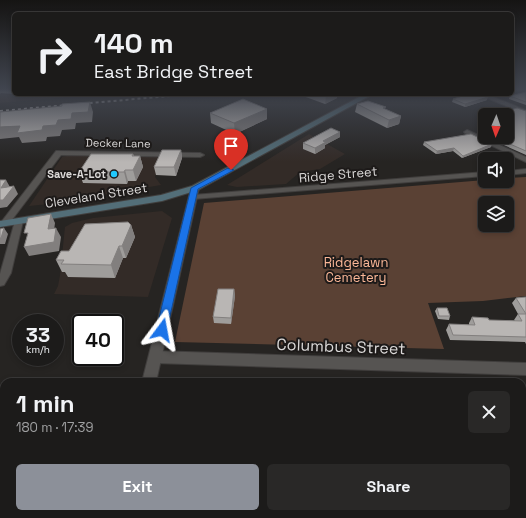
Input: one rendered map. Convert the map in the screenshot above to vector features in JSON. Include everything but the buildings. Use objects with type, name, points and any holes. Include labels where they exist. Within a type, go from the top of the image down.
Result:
[{"type":"main road","name":"Cleveland Street","points":[[2,224],[194,193],[336,113]]},
{"type":"street","points":[[467,132],[526,160]]},
{"type":"street","name":"Decker Lane","points":[[2,224],[59,153],[200,155]]},
{"type":"street","points":[[514,172],[526,171]]},
{"type":"street","name":"Ridge Street","points":[[194,193],[478,174]]},
{"type":"street","points":[[150,378],[194,193]]},
{"type":"street","points":[[0,282],[6,273],[19,221]]},
{"type":"street","name":"Columbus Street","points":[[155,357],[526,369]]},
{"type":"shaded area","points":[[309,134],[345,154],[320,169],[300,172],[286,184],[237,187],[227,185]]},
{"type":"shaded area","points":[[71,155],[161,156],[155,177],[161,185],[29,206],[62,157]]},
{"type":"shaded area","points":[[162,211],[172,218],[148,297],[54,294],[58,286],[60,275],[65,227],[72,223],[93,218]]},
{"type":"green space","name":"Ridgelawn Cemetery","points":[[526,177],[526,296],[483,301],[428,303],[444,349],[175,342],[204,203],[478,181],[478,188],[514,188],[514,178]]},
{"type":"place","name":"Save-A-Lot","points":[[114,174]]},
{"type":"route","points":[[162,330],[195,188],[231,170]]}]
